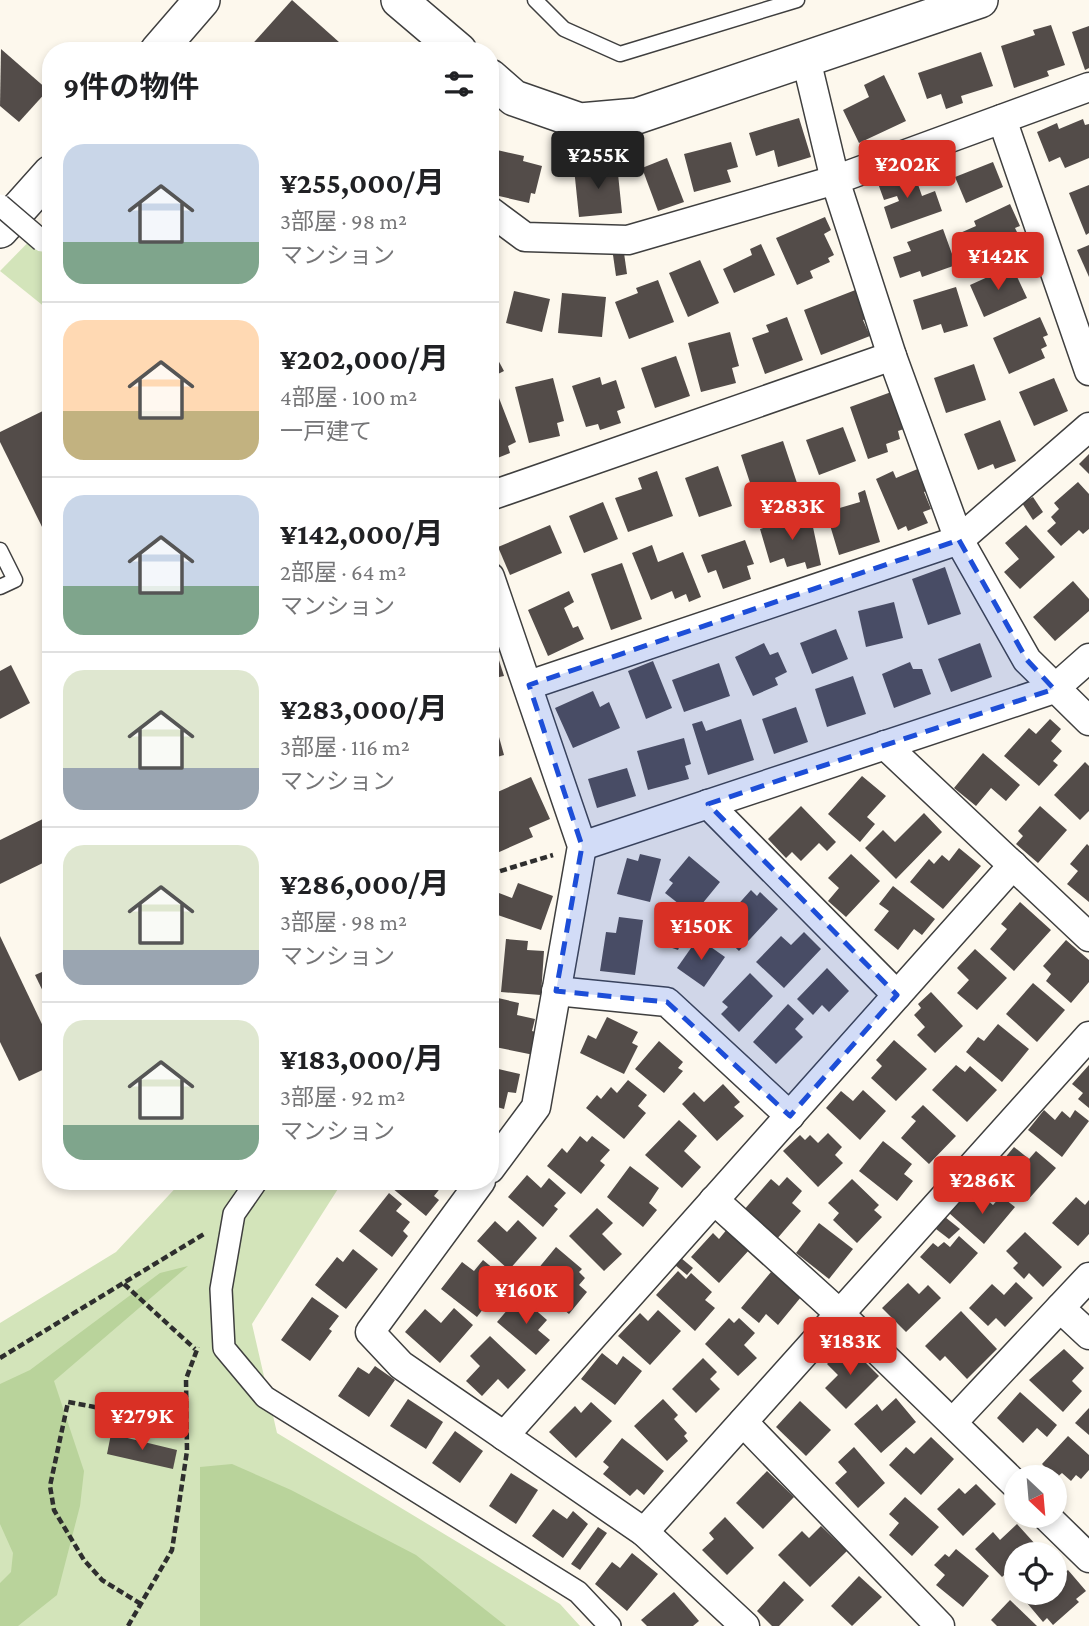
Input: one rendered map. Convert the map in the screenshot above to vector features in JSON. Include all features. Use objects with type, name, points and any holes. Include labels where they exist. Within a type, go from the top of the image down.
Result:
[{"type":"street","points":[[166,42],[202,0]]},
{"type":"street","points":[[399,0],[448,42]]},
{"type":"street","points":[[499,85],[514,98],[580,121],[637,116],[980,0]]},
{"type":"street","points":[[806,60],[835,180],[892,356],[959,540],[1027,660],[1089,720]]},
{"type":"street","points":[[499,218],[525,237],[628,240],[835,180],[1089,87]]},
{"type":"street","points":[[1002,119],[1089,371]]},
{"type":"street","points":[[0,230],[42,183]]},
{"type":"street","points":[[0,205],[42,242]]},
{"type":"street","points":[[499,493],[892,356]]},
{"type":"street","points":[[529,685],[959,540],[1089,428]]},
{"type":"street","points":[[499,602],[582,846],[536,1107],[499,1157]]},
{"type":"street","points":[[582,846],[1054,689],[1089,658]]},
{"type":"street","points":[[885,745],[1089,937]]},
{"type":"street","points":[[708,804],[897,995]]},
{"type":"street","points":[[504,1436],[1013,865]]},
{"type":"street","points":[[556,991],[667,1002],[790,1116]]},
{"type":"street","points":[[644,1532],[1089,1035]]},
{"type":"street","points":[[251,1190],[234,1214],[220,1289],[224,1348],[265,1397],[578,1592],[610,1626]]},
{"type":"street","points":[[474,1190],[370,1332],[401,1364],[644,1532],[745,1626]]},
{"type":"street","points":[[714,1200],[839,1314],[1004,1473]]},
{"type":"street","points":[[953,1422],[1089,1277]]},
{"type":"street","points":[[1060,1308],[1089,1335]]},
{"type":"street","points":[[743,1422],[940,1626]]},
{"type":"street","points":[[1058,1528],[1089,1558]]},
{"type":"lane","points":[[535,0],[564,29],[620,54],[797,0]]},
{"type":"lane","points":[[0,550],[15,580],[0,587]]},
{"type":"path","points":[[499,871],[582,846]]},
{"type":"path","points":[[0,1358],[234,1214]]},
{"type":"path","points":[[124,1284],[195,1349]]},
{"type":"path","points":[[128,1626],[172,1550],[187,1451],[186,1379],[195,1349],[223,1331]]},
{"type":"path","points":[[141,1604],[102,1580],[84,1560],[54,1510],[50,1486],[68,1402],[186,1424]]},
{"type":"highlighted area","points":[[959,540],[1027,660],[1054,689],[708,804],[897,995],[790,1116],[667,1002],[556,991],[582,846],[529,685]]},
{"type":"green space","points":[[42,228],[42,305],[0,271]]},
{"type":"green space","points":[[174,1190],[337,1190],[252,1324],[277,1433],[560,1604],[580,1626],[0,1626],[0,1323],[116,1252]]},
{"type":"green space","points":[[188,1266],[54,1381],[84,1471],[80,1506],[57,1595],[18,1626],[0,1626],[0,1583],[11,1572],[13,1553],[0,1524],[0,1384],[30,1370],[160,1273]]},
{"type":"green space","points":[[232,1464],[291,1490],[416,1555],[506,1626],[200,1626],[200,1467]]},
{"type":"building","points":[[292,0],[339,42],[254,42]]},
{"type":"building","points":[[1051,25],[1065,65],[1047,71],[1049,76],[1014,88],[1001,46],[1035,35],[1033,30]]},
{"type":"building","points":[[1089,26],[1089,68],[1085,70],[1072,32]]},
{"type":"building","points":[[1,49],[42,85],[42,97],[19,122],[0,106]]},
{"type":"building","points":[[981,52],[993,86],[961,96],[963,103],[946,109],[941,94],[927,99],[918,73]]},
{"type":"building","points":[[884,75],[906,121],[859,143],[843,110],[869,97],[864,85]]},
{"type":"building","points":[[799,118],[811,157],[778,167],[774,150],[756,156],[749,133]]},
{"type":"building","points":[[1083,119],[1085,125],[1089,124],[1089,158],[1065,168],[1060,157],[1049,162],[1037,132],[1057,123],[1059,129]]},
{"type":"building","points":[[731,142],[738,167],[727,170],[731,182],[694,192],[684,154]]},
{"type":"building","points":[[499,150],[524,156],[523,161],[542,166],[535,194],[531,193],[529,203],[499,196]]},
{"type":"building","points":[[667,158],[684,202],[658,211],[642,168]]},
{"type":"building","points":[[993,162],[1003,187],[966,203],[955,177]]},
{"type":"building","points":[[617,164],[622,213],[579,217],[574,168]]},
{"type":"building","points":[[895,172],[898,180],[914,173],[922,196],[935,191],[942,211],[891,229],[884,207],[899,201],[897,196],[884,200],[876,178]]},
{"type":"building","points":[[1089,185],[1089,233],[1086,235],[1069,193]]},
{"type":"building","points":[[1010,204],[1020,226],[1015,228],[1022,242],[974,263],[960,233],[976,226],[974,221]]},
{"type":"building","points":[[825,217],[831,230],[824,234],[834,255],[828,258],[830,262],[810,271],[813,278],[797,285],[776,238]]},
{"type":"building","points":[[943,229],[956,265],[922,277],[920,271],[900,278],[893,257],[911,251],[907,242]]},
{"type":"building","points":[[761,244],[775,275],[734,293],[723,269],[752,255],[750,249]]},
{"type":"building","points":[[1089,245],[1089,277],[1077,250]]},
{"type":"building","points":[[624,253],[627,274],[616,276],[613,255]]},
{"type":"building","points":[[700,260],[719,303],[688,317],[669,273]]},
{"type":"building","points":[[1012,266],[1027,298],[984,317],[970,285]]},
{"type":"building","points":[[658,280],[674,322],[629,339],[615,302],[638,293],[636,288]]},
{"type":"building","points":[[956,287],[968,326],[944,333],[941,324],[922,330],[913,300]]},
{"type":"building","points":[[858,289],[870,318],[863,320],[870,336],[821,355],[804,310]]},
{"type":"building","points":[[514,291],[550,299],[542,332],[506,323]]},
{"type":"building","points":[[562,293],[606,297],[602,337],[558,333]]},
{"type":"building","points":[[787,317],[803,360],[765,374],[752,338],[769,332],[766,325]]},
{"type":"building","points":[[1040,317],[1048,335],[1043,337],[1047,346],[1041,349],[1045,358],[1009,374],[993,338]]},
{"type":"building","points":[[730,332],[739,366],[732,368],[736,383],[701,392],[688,343]]},
{"type":"building","points":[[676,356],[690,396],[655,408],[641,368]]},
{"type":"building","points":[[974,364],[986,400],[946,413],[934,378]]},
{"type":"building","points":[[600,377],[602,385],[616,380],[625,408],[617,411],[621,423],[600,430],[598,424],[586,427],[572,386]]},
{"type":"building","points":[[553,378],[564,421],[557,423],[560,436],[529,443],[515,387]]},
{"type":"building","points":[[1054,378],[1068,411],[1034,426],[1019,392]]},
{"type":"building","points":[[894,391],[907,428],[898,431],[900,439],[886,444],[888,452],[868,459],[850,407]]},
{"type":"building","points":[[499,398],[516,442],[508,446],[510,453],[499,457]]},
{"type":"building","points":[[42,411],[42,527],[0,442],[0,432]]},
{"type":"building","points":[[1000,420],[1016,461],[995,469],[993,464],[978,470],[964,434]]},
{"type":"building","points":[[843,427],[856,461],[819,475],[806,440]]},
{"type":"building","points":[[783,441],[798,486],[774,494],[771,486],[753,492],[741,455]]},
{"type":"building","points":[[1089,454],[1089,474],[1079,464]]},
{"type":"building","points":[[718,466],[732,506],[699,517],[685,478]]},
{"type":"building","points":[[920,468],[929,490],[924,492],[931,509],[923,512],[928,523],[908,531],[906,526],[898,530],[876,479],[893,471],[896,478]]},
{"type":"building","points":[[657,471],[673,516],[628,532],[615,498],[642,489],[638,478]]},
{"type":"building","points":[[1078,482],[1089,494],[1089,529],[1083,534],[1079,530],[1061,546],[1047,531],[1056,523],[1051,517],[1059,509],[1054,503]]},
{"type":"building","points":[[865,490],[880,542],[839,555],[826,512],[860,502],[858,493]]},
{"type":"building","points":[[1033,497],[1043,512],[1033,520],[1022,503]]},
{"type":"building","points":[[603,502],[618,539],[584,553],[569,516]]},
{"type":"building","points":[[810,513],[821,565],[807,569],[805,562],[787,567],[784,558],[770,563],[760,529]]},
{"type":"building","points":[[550,525],[562,553],[510,575],[499,547]]},
{"type":"building","points":[[1026,525],[1055,557],[1020,589],[1004,572],[1019,559],[1005,543]]},
{"type":"building","points":[[745,540],[754,564],[747,566],[751,579],[723,589],[716,570],[708,573],[701,555]]},
{"type":"building","points":[[652,545],[658,562],[683,552],[701,597],[689,602],[686,594],[675,599],[672,591],[651,600],[632,553]]},
{"type":"building","points":[[622,563],[642,619],[611,630],[591,574]]},
{"type":"building","points":[[945,567],[961,614],[928,625],[912,579]]},
{"type":"building","points":[[1073,581],[1089,599],[1089,611],[1055,641],[1033,617]]},
{"type":"building","points":[[569,591],[574,602],[564,608],[573,628],[578,626],[584,639],[548,656],[528,610]]},
{"type":"building","points":[[894,602],[903,638],[866,647],[858,611]]},
{"type":"building","points":[[836,629],[848,659],[812,674],[800,643]]},
{"type":"building","points":[[764,643],[770,655],[778,652],[787,672],[775,678],[778,685],[753,696],[735,657]]},
{"type":"building","points":[[980,643],[992,677],[951,692],[938,659]]},
{"type":"building","points":[[499,660],[504,676],[499,677]]},
{"type":"building","points":[[653,661],[672,708],[646,719],[628,671]]},
{"type":"building","points":[[910,662],[913,669],[922,669],[931,694],[894,708],[882,674]]},
{"type":"building","points":[[719,663],[730,696],[684,712],[672,680]]},
{"type":"building","points":[[11,665],[30,703],[0,719],[0,671]]},
{"type":"building","points":[[853,676],[866,714],[827,727],[815,689]]},
{"type":"building","points":[[593,691],[600,707],[609,702],[620,728],[573,748],[555,708]]},
{"type":"building","points":[[796,707],[808,742],[774,754],[762,719]]},
{"type":"building","points":[[741,719],[754,760],[708,775],[692,724],[702,721],[706,731]]},
{"type":"building","points":[[1050,719],[1061,729],[1051,741],[1062,751],[1053,761],[1058,765],[1039,786],[1004,756],[1029,728],[1036,734]]},
{"type":"building","points":[[499,737],[504,755],[499,756]]},
{"type":"building","points":[[684,738],[691,764],[685,766],[689,779],[648,790],[637,751]]},
{"type":"building","points":[[983,753],[1020,785],[1006,801],[991,788],[976,806],[954,788]]},
{"type":"building","points":[[1085,762],[1089,766],[1089,811],[1080,820],[1054,795]]},
{"type":"building","points":[[627,768],[636,796],[597,808],[588,779]]},
{"type":"building","points":[[862,776],[886,796],[867,817],[875,824],[860,842],[828,814]]},
{"type":"building","points":[[531,777],[550,819],[529,828],[533,837],[499,852],[499,791]]},
{"type":"building","points":[[801,806],[836,842],[827,851],[819,843],[801,861],[792,852],[786,858],[768,839]]},
{"type":"building","points":[[1040,806],[1067,830],[1038,863],[1016,844],[1023,836],[1018,831]]},
{"type":"building","points":[[924,813],[942,832],[896,879],[865,848],[883,830],[895,842]]},
{"type":"building","points":[[42,819],[42,863],[0,884],[0,840]]},
{"type":"building","points":[[1087,844],[1089,902],[1067,884],[1078,871],[1070,864]]},
{"type":"building","points":[[959,848],[981,866],[943,909],[910,882],[929,859],[934,864],[942,855],[949,861]]},
{"type":"building","points":[[640,854],[661,859],[650,902],[617,894],[627,858],[638,861]]},
{"type":"building","points":[[851,854],[880,881],[846,917],[828,901],[839,888],[828,878]]},
{"type":"building","points":[[689,856],[720,882],[693,915],[665,893],[673,883],[669,880]]},
{"type":"building","points":[[518,883],[553,896],[541,930],[499,915],[499,893],[512,898]]},
{"type":"building","points":[[893,886],[935,919],[922,935],[914,929],[898,950],[874,930],[889,911],[879,904]]},
{"type":"building","points":[[751,890],[757,896],[760,892],[778,909],[739,951],[716,929]]},
{"type":"building","points":[[1020,902],[1051,930],[1014,971],[990,949],[1007,929],[1001,924]]},
{"type":"building","points":[[619,917],[643,920],[635,975],[600,971],[606,932],[616,933]]},
{"type":"building","points":[[661,927],[684,936],[678,950],[655,942]]},
{"type":"building","points":[[804,932],[821,949],[784,988],[756,962],[781,936],[791,945]]},
{"type":"building","points":[[0,936],[42,1024],[42,1070],[19,1081],[0,1042]]},
{"type":"building","points":[[698,938],[725,957],[704,987],[677,968]]},
{"type":"building","points":[[506,939],[528,941],[527,950],[544,951],[541,995],[501,992]]},
{"type":"building","points":[[1066,940],[1089,960],[1089,982],[1071,1003],[1046,981],[1051,974],[1043,966]]},
{"type":"building","points":[[975,949],[1007,978],[977,1010],[957,993],[969,980],[957,968]]},
{"type":"building","points":[[827,968],[849,991],[829,1012],[822,1005],[813,1015],[797,999]]},
{"type":"building","points":[[42,972],[42,989],[35,975]]},
{"type":"building","points":[[750,973],[773,996],[739,1032],[721,1014],[728,1007],[722,1002]]},
{"type":"building","points":[[1033,983],[1065,1010],[1037,1042],[1006,1014]]},
{"type":"building","points":[[931,992],[963,1026],[935,1053],[917,1035],[925,1027],[914,1015],[921,1008],[918,1004]]},
{"type":"building","points":[[499,998],[519,1003],[517,1015],[535,1019],[532,1031],[539,1033],[534,1055],[499,1048]]},
{"type":"building","points":[[788,1004],[804,1019],[795,1029],[803,1037],[776,1064],[753,1042]]},
{"type":"building","points":[[607,1017],[638,1032],[632,1043],[638,1046],[624,1074],[580,1053],[588,1035],[596,1039]]},
{"type":"building","points":[[998,1024],[1029,1049],[1002,1082],[966,1052],[978,1037],[984,1041]]},
{"type":"building","points":[[894,1040],[927,1069],[896,1101],[871,1078],[882,1066],[876,1060]]},
{"type":"building","points":[[659,1041],[683,1062],[678,1068],[683,1071],[664,1093],[635,1069]]},
{"type":"building","points":[[956,1065],[965,1072],[970,1066],[997,1090],[967,1122],[932,1090]]},
{"type":"building","points":[[1089,1065],[1089,1108],[1078,1099],[1083,1093],[1072,1084]]},
{"type":"building","points":[[499,1069],[520,1074],[516,1093],[508,1092],[504,1109],[499,1108]]},
{"type":"building","points":[[628,1080],[647,1095],[638,1106],[646,1113],[624,1139],[586,1108],[597,1095],[601,1099],[611,1087],[617,1093]]},
{"type":"building","points":[[723,1084],[740,1102],[734,1107],[744,1116],[717,1141],[682,1104],[694,1092],[704,1102]]},
{"type":"building","points":[[863,1090],[886,1111],[860,1140],[826,1108],[841,1091],[853,1101]]},
{"type":"building","points":[[923,1105],[956,1136],[929,1164],[901,1138],[916,1121],[911,1117]]},
{"type":"building","points":[[1044,1110],[1055,1120],[1062,1111],[1070,1118],[1075,1110],[1089,1121],[1062,1157],[1028,1130]]},
{"type":"building","points":[[679,1120],[697,1136],[684,1151],[701,1167],[682,1188],[645,1155]]},
{"type":"building","points":[[828,1133],[842,1147],[835,1155],[843,1163],[818,1187],[783,1151],[800,1135],[805,1140],[810,1135],[818,1143]]},
{"type":"building","points":[[580,1136],[587,1142],[592,1136],[610,1150],[600,1161],[605,1165],[581,1194],[547,1166],[562,1148],[567,1153]]},
{"type":"building","points":[[883,1141],[912,1164],[904,1174],[913,1181],[897,1201],[859,1171]]},
{"type":"building","points":[[1014,1147],[1029,1159],[1036,1151],[1056,1168],[1027,1201],[993,1172]]},
{"type":"building","points":[[630,1166],[659,1188],[649,1203],[657,1210],[643,1227],[607,1197]]},
{"type":"building","points":[[983,1174],[998,1188],[989,1197],[985,1194],[980,1199],[969,1188]]},
{"type":"building","points":[[527,1175],[541,1188],[549,1178],[566,1193],[554,1206],[558,1209],[543,1227],[508,1197]]},
{"type":"building","points":[[787,1177],[802,1191],[792,1203],[801,1211],[776,1240],[743,1211],[771,1179],[779,1186]]},
{"type":"building","points":[[852,1179],[879,1205],[874,1210],[882,1217],[857,1243],[833,1220],[839,1213],[828,1203]]},
{"type":"building","points":[[394,1190],[439,1190],[434,1196],[439,1200],[426,1216]]},
{"type":"building","points":[[389,1193],[402,1204],[396,1211],[410,1222],[403,1231],[408,1236],[392,1257],[359,1231]]},
{"type":"building","points":[[965,1194],[981,1207],[987,1200],[993,1205],[1001,1196],[1015,1207],[984,1244],[949,1213]]},
{"type":"building","points":[[1076,1197],[1085,1205],[1089,1200],[1089,1234],[1078,1246],[1052,1223]]},
{"type":"building","points":[[597,1208],[613,1223],[602,1234],[622,1254],[604,1271],[569,1236]]},
{"type":"building","points":[[945,1217],[960,1229],[949,1239],[936,1229]]},
{"type":"building","points":[[518,1220],[537,1238],[509,1270],[477,1241],[495,1221],[507,1232]]},
{"type":"building","points":[[819,1223],[853,1249],[829,1279],[796,1253]]},
{"type":"building","points":[[728,1228],[750,1249],[719,1283],[691,1257],[713,1233],[719,1239]]},
{"type":"building","points":[[1025,1232],[1062,1267],[1043,1287],[1029,1273],[1024,1279],[1013,1268],[1018,1263],[1006,1251]]},
{"type":"building","points":[[959,1236],[978,1253],[950,1284],[920,1257],[933,1243],[938,1247],[944,1242],[950,1247]]},
{"type":"building","points":[[556,1247],[582,1269],[579,1272],[585,1278],[579,1285],[587,1292],[569,1314],[528,1281]]},
{"type":"building","points":[[353,1249],[378,1269],[346,1309],[315,1285],[337,1257],[343,1262]]},
{"type":"building","points":[[675,1253],[693,1268],[687,1275],[669,1260]]},
{"type":"building","points":[[483,1260],[506,1279],[477,1317],[441,1289],[462,1262],[474,1271]]},
{"type":"building","points":[[678,1271],[686,1279],[691,1273],[712,1292],[705,1300],[715,1308],[695,1331],[656,1295]]},
{"type":"building","points":[[771,1272],[801,1297],[778,1325],[766,1314],[759,1323],[741,1308]]},
{"type":"building","points":[[1016,1282],[1033,1298],[1005,1327],[996,1318],[988,1326],[969,1308],[992,1284],[1004,1295]]},
{"type":"building","points":[[908,1283],[919,1294],[928,1285],[941,1298],[906,1332],[882,1308]]},
{"type":"building","points":[[312,1297],[339,1316],[329,1329],[332,1331],[310,1361],[281,1340]]},
{"type":"building","points":[[523,1299],[547,1320],[538,1330],[550,1340],[536,1355],[497,1322],[509,1308],[513,1312]]},
{"type":"building","points":[[454,1308],[473,1325],[440,1363],[405,1332],[425,1309],[441,1323]]},
{"type":"building","points":[[658,1310],[681,1331],[650,1365],[618,1336],[640,1313],[648,1321]]},
{"type":"building","points":[[961,1311],[997,1349],[967,1379],[945,1356],[940,1361],[925,1346]]},
{"type":"building","points":[[729,1318],[734,1323],[739,1318],[755,1333],[744,1345],[757,1358],[738,1376],[705,1344]]},
{"type":"building","points":[[490,1336],[526,1370],[508,1389],[498,1379],[482,1396],[466,1381],[480,1366],[470,1356]]},
{"type":"building","points":[[847,1344],[879,1376],[846,1409],[825,1388],[838,1375],[827,1364]]},
{"type":"building","points":[[1064,1349],[1084,1368],[1072,1381],[1082,1391],[1063,1412],[1029,1380]]},
{"type":"building","points":[[602,1353],[617,1365],[623,1356],[642,1371],[615,1405],[581,1379]]},
{"type":"building","points":[[703,1358],[717,1372],[710,1379],[720,1389],[696,1413],[672,1389]]},
{"type":"building","points":[[375,1366],[395,1380],[369,1417],[338,1396],[358,1367],[369,1374]]},
{"type":"building","points":[[1020,1392],[1057,1425],[1047,1437],[1037,1428],[1023,1443],[997,1418]]},
{"type":"building","points":[[896,1398],[916,1422],[881,1453],[854,1424],[877,1404],[882,1411]]},
{"type":"building","points":[[408,1399],[443,1422],[426,1449],[390,1426]]},
{"type":"building","points":[[663,1399],[678,1415],[674,1419],[687,1433],[684,1436],[688,1441],[667,1461],[634,1426]]},
{"type":"building","points":[[800,1401],[831,1430],[806,1456],[776,1427]]},
{"type":"building","points":[[591,1402],[612,1421],[576,1458],[549,1432],[575,1406],[581,1413]]},
{"type":"building","points":[[1089,1408],[1089,1435],[1075,1423]]},
{"type":"building","points":[[455,1431],[483,1451],[460,1483],[432,1463]]},
{"type":"building","points":[[111,1434],[177,1450],[173,1469],[107,1454]]},
{"type":"building","points":[[1068,1436],[1089,1455],[1089,1470],[1081,1479],[1076,1475],[1071,1481],[1068,1478],[1068,1465],[1042,1464]]},
{"type":"building","points":[[931,1437],[954,1459],[921,1495],[889,1465],[906,1447],[914,1454]]},
{"type":"building","points":[[622,1438],[664,1471],[644,1495],[637,1489],[630,1496],[603,1474],[609,1467],[603,1462]]},
{"type":"building","points":[[854,1447],[885,1483],[858,1508],[835,1483],[847,1472],[838,1462]]},
{"type":"building","points":[[767,1471],[794,1497],[763,1529],[736,1503]]},
{"type":"building","points":[[511,1473],[538,1490],[516,1524],[489,1506]]},
{"type":"building","points":[[976,1484],[996,1504],[963,1536],[937,1509],[959,1488],[965,1494]]},
{"type":"building","points":[[905,1497],[939,1527],[912,1556],[889,1535],[899,1523],[889,1514]]},
{"type":"building","points":[[553,1509],[567,1519],[573,1511],[588,1524],[563,1558],[532,1536]]},
{"type":"building","points":[[725,1517],[754,1548],[727,1575],[702,1550],[714,1539],[709,1533]]},
{"type":"building","points":[[821,1526],[847,1551],[810,1587],[778,1555],[802,1531],[809,1538]]},
{"type":"building","points":[[598,1527],[607,1533],[580,1570],[571,1564]]},
{"type":"building","points":[[1013,1528],[1021,1528],[1033,1542],[1004,1542],[1002,1577],[975,1549],[993,1532],[1000,1540]]},
{"type":"building","points":[[956,1549],[989,1576],[963,1607],[936,1585],[945,1575],[934,1565],[945,1554],[949,1557]]},
{"type":"building","points":[[632,1553],[658,1574],[627,1611],[595,1584],[612,1562],[620,1568]]},
{"type":"building","points":[[1067,1571],[1086,1591],[1076,1599],[1079,1602],[1053,1625],[1047,1618],[1043,1622],[1029,1605],[1067,1605]]},
{"type":"building","points":[[859,1576],[882,1597],[852,1626],[831,1606]]},
{"type":"building","points":[[784,1581],[804,1600],[779,1626],[772,1626],[757,1611]]},
{"type":"building","points":[[674,1592],[699,1621],[693,1626],[647,1626],[641,1620]]},
{"type":"building","points":[[1005,1605],[1015,1605],[1037,1626],[997,1626],[991,1620]]}]
